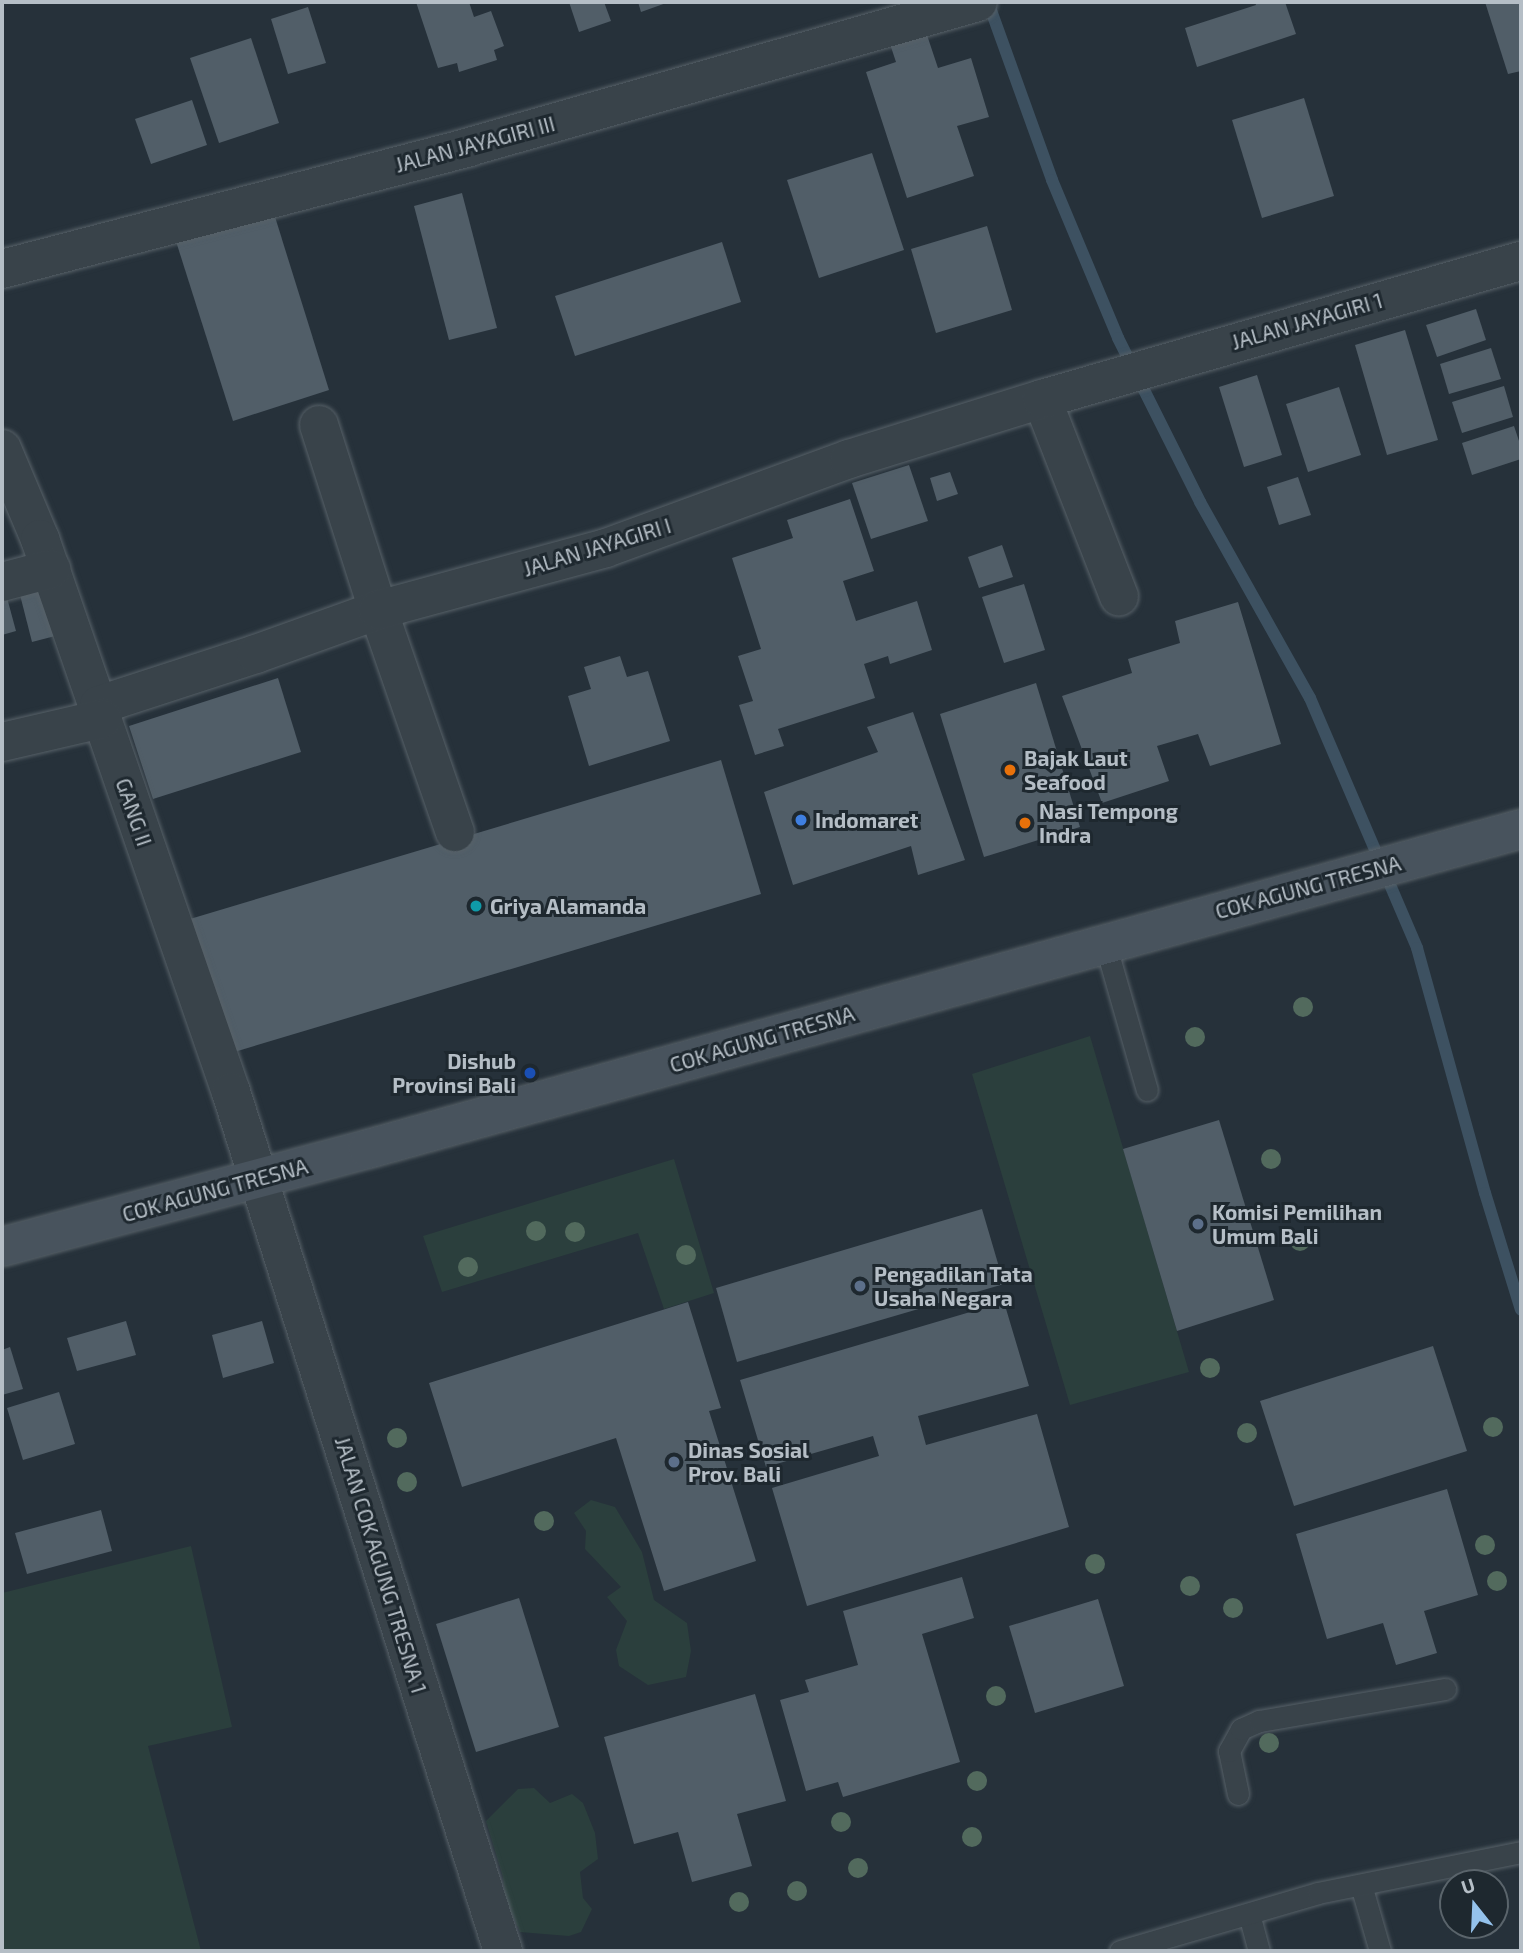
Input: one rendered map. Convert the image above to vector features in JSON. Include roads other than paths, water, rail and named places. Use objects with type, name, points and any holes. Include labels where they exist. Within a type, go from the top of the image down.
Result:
[{"type":"main road","name":"COK AGUNG TRESNA","points":[[2,1247],[1521,829]]},
{"type":"street","name":"JALAN JAYAGIRI III","points":[[2,269],[469,147],[962,7]]},
{"type":"street","name":"JALAN JAYAGIRI 1","points":[[1094,383],[1521,261]]},
{"type":"street","name":"JALAN JAYAGIRI I","points":[[2,742],[101,712],[378,610],[606,548],[849,459],[1094,383]]},
{"type":"street","points":[[1042,399],[1119,597]]},
{"type":"street","points":[[319,425],[378,610],[455,832]]},
{"type":"street","name":"GANG II","points":[[2,449],[51,569],[259,1178]]},
{"type":"street","points":[[2,582],[51,569]]},
{"type":"street","name":"JALAN COK AGUNG TRESNA 1","points":[[259,1178],[503,1951]]},
{"type":"lane","points":[[1105,943],[1147,1090]]},
{"type":"lane","points":[[1238,1794],[1229,1751],[1241,1730],[1259,1721],[1445,1689]]},
{"type":"lane","points":[[1120,1951],[1361,1885],[1521,1853]]},
{"type":"lane","points":[[1361,1885],[1380,1951]]},
{"type":"lane","points":[[1249,1914],[1259,1951]]},
{"type":"waterway","points":[[988,2],[1052,180],[1118,338],[1200,502],[1310,698],[1417,948],[1485,1193],[1521,1310]]},
{"type":"place","name":"Bajak Laut Seafood","points":[[1010,770]]},
{"type":"place","name":"Indomaret","points":[[801,820]]},
{"type":"place","name":"Nasi Tempong Indra","points":[[1025,823]]},
{"type":"place","name":"Griya Alamanda","points":[[476,906]]},
{"type":"place","name":"Dishub Provinsi Bali","points":[[530,1073]]},
{"type":"place","name":"Komisi Pemilihan Umum Bali","points":[[1198,1224]]},
{"type":"place","name":"Pengadilan Tata Usaha Negara","points":[[860,1286]]},
{"type":"place","name":"Dinas Sosial Prov. Bali","points":[[674,1462]]}]
